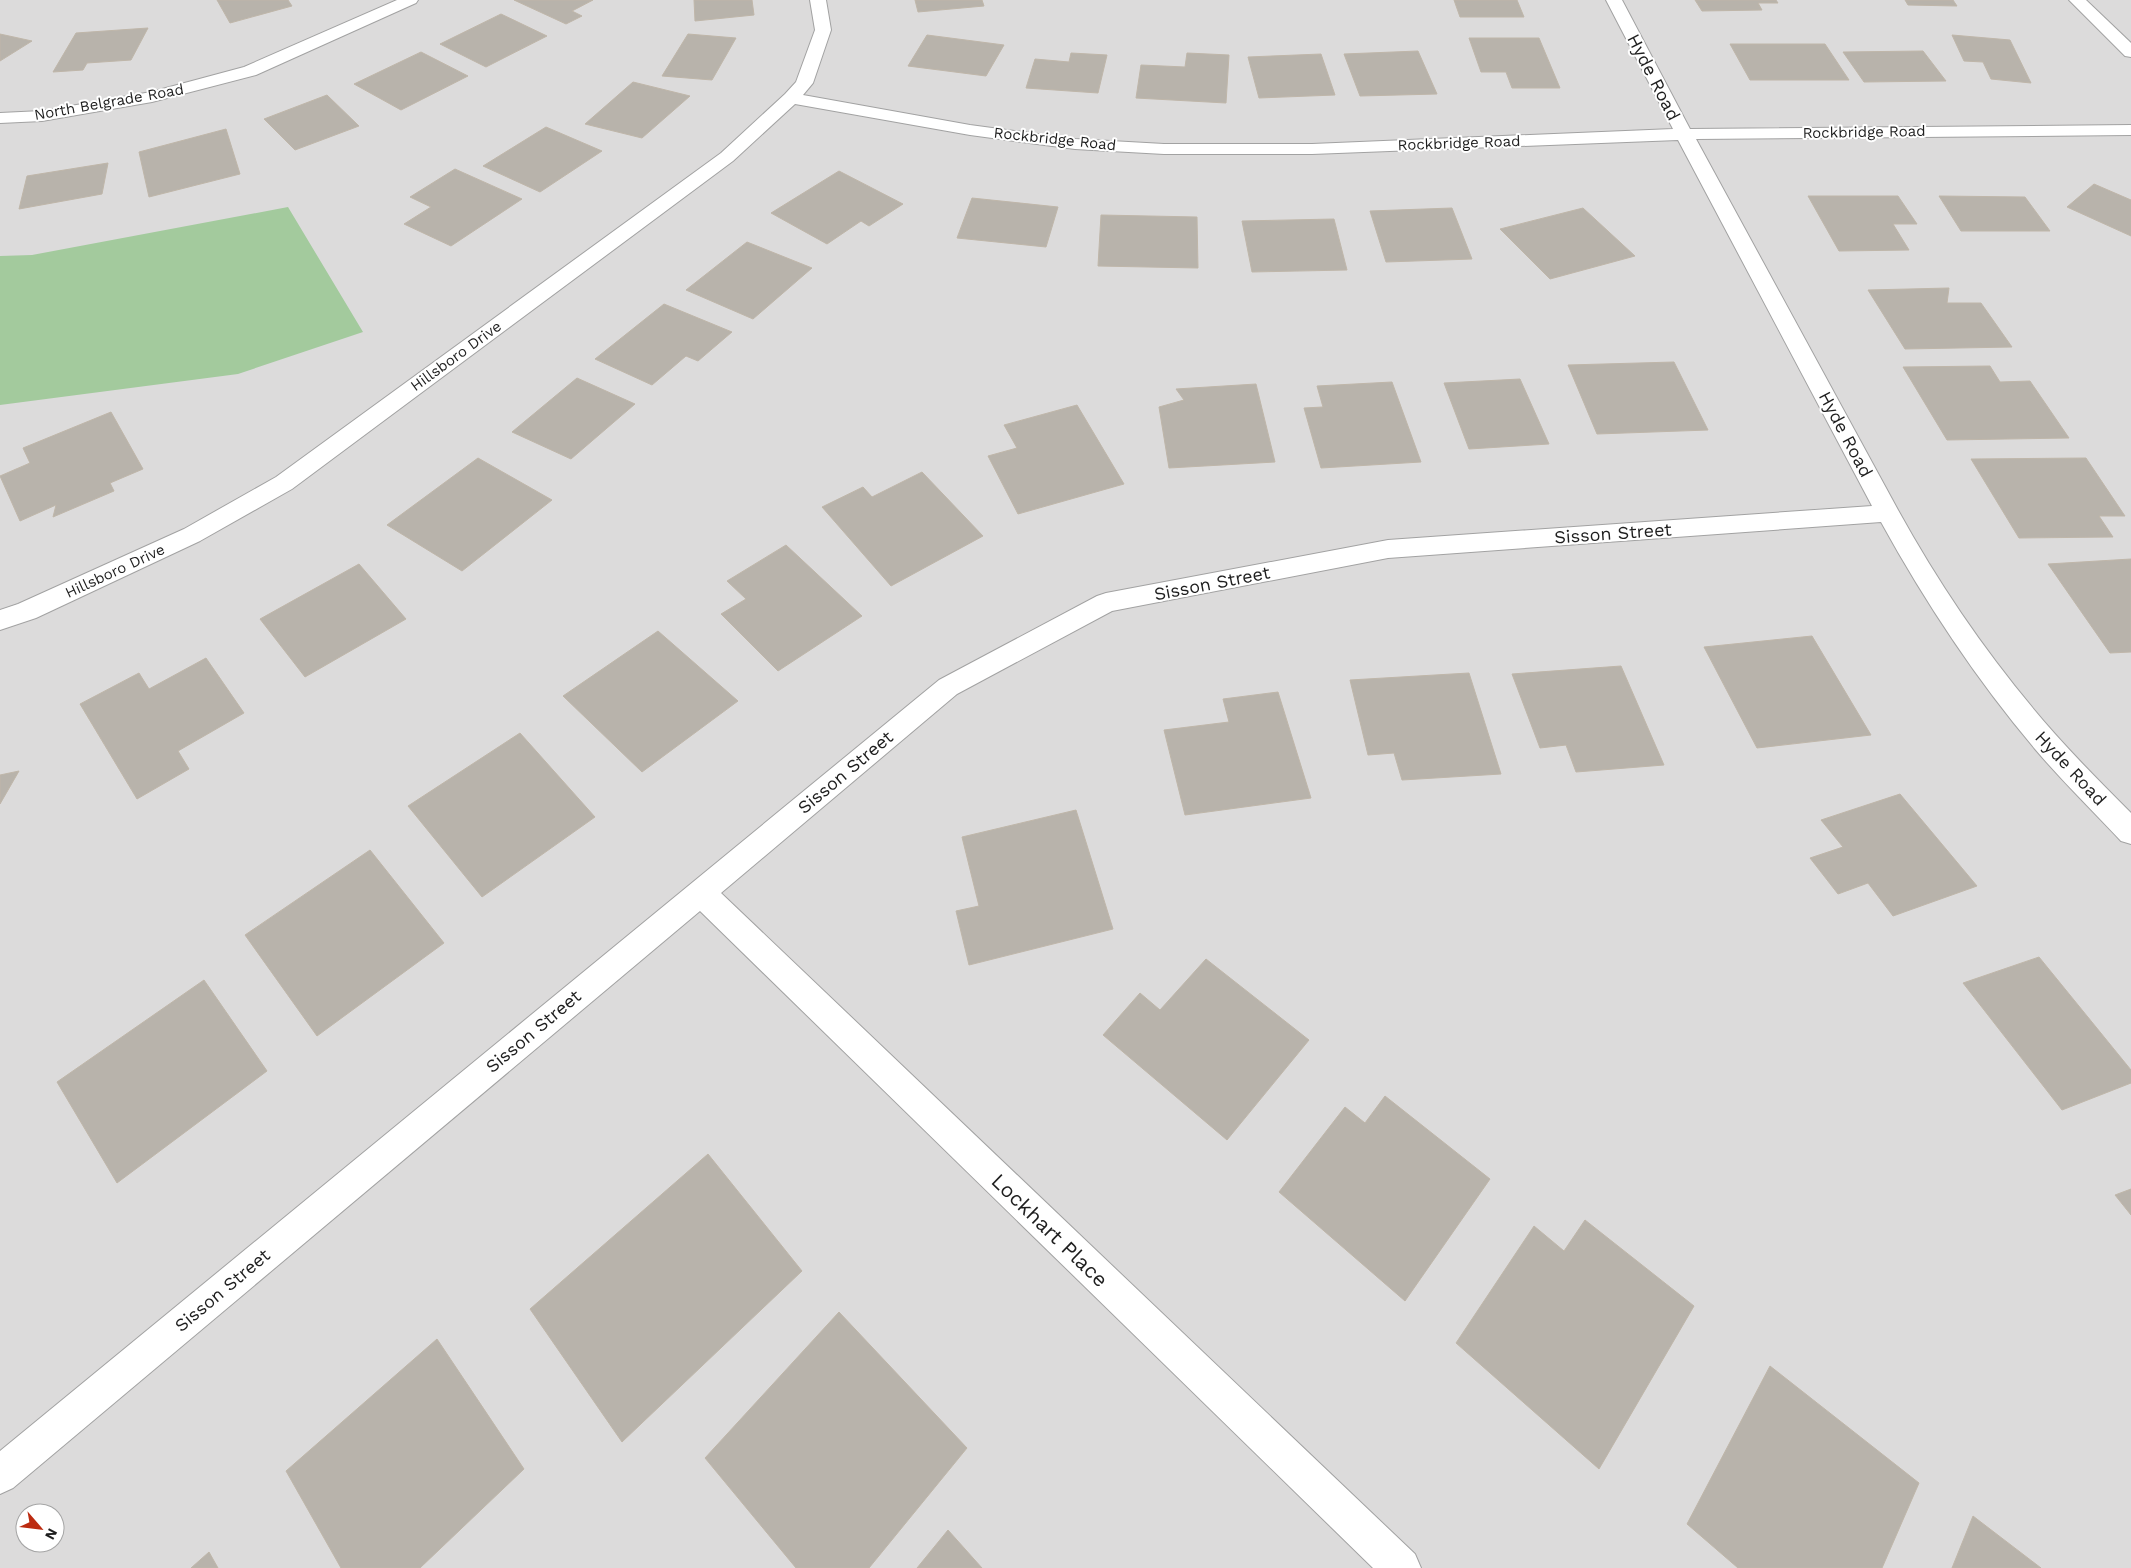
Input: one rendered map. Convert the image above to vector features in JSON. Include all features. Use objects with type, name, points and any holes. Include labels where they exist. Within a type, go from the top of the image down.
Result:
[{"type":"street","name":"North Belgrade Road","points":[[0,118],[42,116],[152,98],[250,71],[410,0]]},
{"type":"street","name":"Hillsboro Drive","points":[[0,620],[36,607],[192,535],[284,482],[727,157],[791,98],[804,83],[823,30],[818,0]]},
{"type":"street","name":"Hyde Road","points":[[1614,0],[1887,513],[1956,628],[2034,728],[2131,832]]},
{"type":"street","points":[[2077,0],[2131,52]]},
{"type":"street","name":"Rockbridge Road","points":[[791,98],[970,130],[1066,143],[1164,148],[1312,149],[1684,134],[2131,130]]},
{"type":"street","name":"Sisson Street","points":[[0,1475],[948,687],[1106,603],[1388,550],[1887,513]]},
{"type":"street","name":"Lockhart Place","points":[[700,892],[1401,1568]]},
{"type":"shaded area","points":[[0,0],[2131,0],[2131,1568],[0,1568]]},
{"type":"green space","points":[[288,207],[363,332],[238,374],[0,405],[0,256],[32,255]]},
{"type":"building","points":[[217,0],[288,0],[292,6],[230,23]]},
{"type":"building","points":[[514,0],[593,0],[572,11],[582,16],[566,24]]},
{"type":"building","points":[[694,0],[752,0],[754,15],[695,21]]},
{"type":"building","points":[[915,0],[982,0],[984,6],[918,12]]},
{"type":"building","points":[[1454,0],[1517,0],[1524,17],[1460,17]]},
{"type":"building","points":[[1695,0],[1776,0],[1778,3],[1758,3],[1762,10],[1702,11]]},
{"type":"building","points":[[1905,0],[1953,0],[1957,6],[1908,5]]},
{"type":"building","points":[[501,14],[547,36],[486,67],[440,44]]},
{"type":"building","points":[[148,28],[131,60],[87,63],[83,70],[53,72],[76,33]]},
{"type":"building","points":[[0,34],[32,41],[0,61]]},
{"type":"building","points":[[688,34],[736,38],[712,80],[662,76]]},
{"type":"building","points":[[927,35],[1004,45],[986,76],[908,66]]},
{"type":"building","points":[[1952,35],[2010,40],[2031,83],[1991,79],[1983,62],[1964,61]]},
{"type":"building","points":[[1469,38],[1539,38],[1560,88],[1512,88],[1506,72],[1481,72]]},
{"type":"building","points":[[1730,44],[1825,44],[1849,80],[1750,80]]},
{"type":"building","points":[[1418,51],[1437,94],[1360,96],[1344,54]]},
{"type":"building","points":[[1923,51],[1946,81],[1864,82],[1843,52]]},
{"type":"building","points":[[421,52],[468,76],[401,110],[354,84]]},
{"type":"building","points":[[1071,53],[1107,55],[1098,93],[1026,88],[1035,59],[1069,62]]},
{"type":"building","points":[[1187,53],[1229,55],[1226,103],[1136,98],[1141,65],[1185,67]]},
{"type":"building","points":[[1321,54],[1335,95],[1259,98],[1248,57]]},
{"type":"building","points":[[633,82],[690,96],[642,138],[585,124]]},
{"type":"building","points":[[327,95],[359,126],[295,150],[264,119]]},
{"type":"building","points":[[546,127],[602,151],[540,192],[483,166]]},
{"type":"building","points":[[226,129],[240,174],[149,197],[139,152]]},
{"type":"building","points":[[108,163],[102,194],[19,209],[27,176]]},
{"type":"building","points":[[455,169],[522,199],[451,246],[404,224],[431,207],[410,197]]},
{"type":"building","points":[[839,171],[903,204],[869,226],[861,221],[827,244],[771,213]]},
{"type":"building","points":[[2094,184],[2131,200],[2131,236],[2067,207]]},
{"type":"building","points":[[1808,196],[1898,196],[1917,224],[1893,224],[1909,250],[1839,251]]},
{"type":"building","points":[[1939,196],[2025,197],[2050,231],[1961,231]]},
{"type":"building","points":[[972,198],[1058,207],[1046,247],[957,238]]},
{"type":"building","points":[[1452,208],[1472,259],[1386,262],[1370,211]]},
{"type":"building","points":[[1583,208],[1635,256],[1550,279],[1500,229]]},
{"type":"building","points":[[1101,215],[1197,217],[1198,268],[1098,266]]},
{"type":"building","points":[[1334,219],[1347,270],[1252,272],[1242,221]]},
{"type":"building","points":[[747,242],[812,268],[753,319],[686,290]]},
{"type":"building","points":[[1949,288],[1947,303],[1981,303],[2012,347],[1905,349],[1868,290]]},
{"type":"building","points":[[664,304],[732,332],[698,361],[686,356],[652,385],[595,359]]},
{"type":"building","points":[[1674,362],[1708,430],[1597,434],[1568,365]]},
{"type":"building","points":[[1990,366],[2000,382],[2030,381],[2069,438],[1947,440],[1903,367]]},
{"type":"building","points":[[577,378],[635,404],[571,459],[512,432]]},
{"type":"building","points":[[1520,379],[1549,444],[1469,449],[1444,383]]},
{"type":"building","points":[[1392,382],[1421,462],[1321,468],[1304,408],[1323,407],[1317,386]]},
{"type":"building","points":[[1256,384],[1275,462],[1169,468],[1159,407],[1184,400],[1176,389]]},
{"type":"building","points":[[1077,405],[1124,484],[1018,514],[988,456],[1017,448],[1004,425]]},
{"type":"building","points":[[111,412],[143,469],[110,483],[114,491],[53,517],[56,505],[20,521],[0,476],[30,463],[23,448]]},
{"type":"building","points":[[478,458],[552,500],[462,571],[387,525]]},
{"type":"building","points":[[2086,458],[2125,516],[2099,516],[2113,537],[2019,538],[1971,459]]},
{"type":"building","points":[[922,472],[983,536],[891,586],[822,507],[863,487],[872,497]]},
{"type":"building","points":[[786,545],[862,616],[778,671],[721,614],[746,599],[727,581]]},
{"type":"building","points":[[2131,559],[2131,652],[2110,653],[2048,564]]},
{"type":"building","points":[[359,564],[406,619],[305,677],[260,619]]},
{"type":"building","points":[[658,631],[738,701],[642,772],[563,696]]},
{"type":"building","points":[[1812,636],[1871,735],[1757,748],[1704,647]]},
{"type":"building","points":[[206,658],[244,713],[178,751],[189,769],[137,799],[80,704],[139,673],[149,689]]},
{"type":"building","points":[[1621,666],[1664,765],[1576,772],[1566,745],[1540,748],[1512,674]]},
{"type":"building","points":[[1469,673],[1501,774],[1402,780],[1394,753],[1368,755],[1350,680]]},
{"type":"building","points":[[1278,692],[1311,798],[1185,815],[1164,730],[1229,722],[1223,699]]},
{"type":"building","points":[[520,733],[595,817],[482,897],[408,806]]},
{"type":"building","points":[[19,771],[0,804],[0,775]]},
{"type":"building","points":[[1900,794],[1977,886],[1893,916],[1868,883],[1838,894],[1810,858],[1843,847],[1821,820]]},
{"type":"building","points":[[1076,810],[1113,929],[969,965],[956,911],[979,906],[962,837]]},
{"type":"building","points":[[370,850],[444,943],[317,1036],[245,935]]},
{"type":"building","points":[[2039,957],[2131,1070],[2131,1083],[2062,1110],[1963,983]]},
{"type":"building","points":[[1206,959],[1309,1040],[1227,1140],[1103,1035],[1140,993],[1160,1010]]},
{"type":"building","points":[[204,980],[267,1071],[117,1183],[57,1082]]},
{"type":"building","points":[[1385,1096],[1490,1179],[1405,1301],[1279,1192],[1345,1107],[1365,1123]]},
{"type":"building","points":[[708,1154],[802,1271],[622,1442],[530,1309]]},
{"type":"building","points":[[2131,1189],[2131,1215],[2115,1195]]},
{"type":"building","points":[[1585,1220],[1694,1306],[1599,1469],[1456,1343],[1534,1226],[1564,1251]]},
{"type":"building","points":[[839,1312],[967,1448],[869,1568],[796,1568],[705,1458]]},
{"type":"building","points":[[437,1339],[524,1469],[420,1568],[341,1568],[286,1471]]},
{"type":"building","points":[[1770,1366],[1919,1483],[1882,1568],[1738,1568],[1687,1524]]},
{"type":"building","points":[[1973,1516],[2041,1568],[1952,1568]]},
{"type":"building","points":[[948,1530],[982,1568],[917,1568]]},
{"type":"building","points":[[209,1552],[218,1568],[191,1568]]}]
